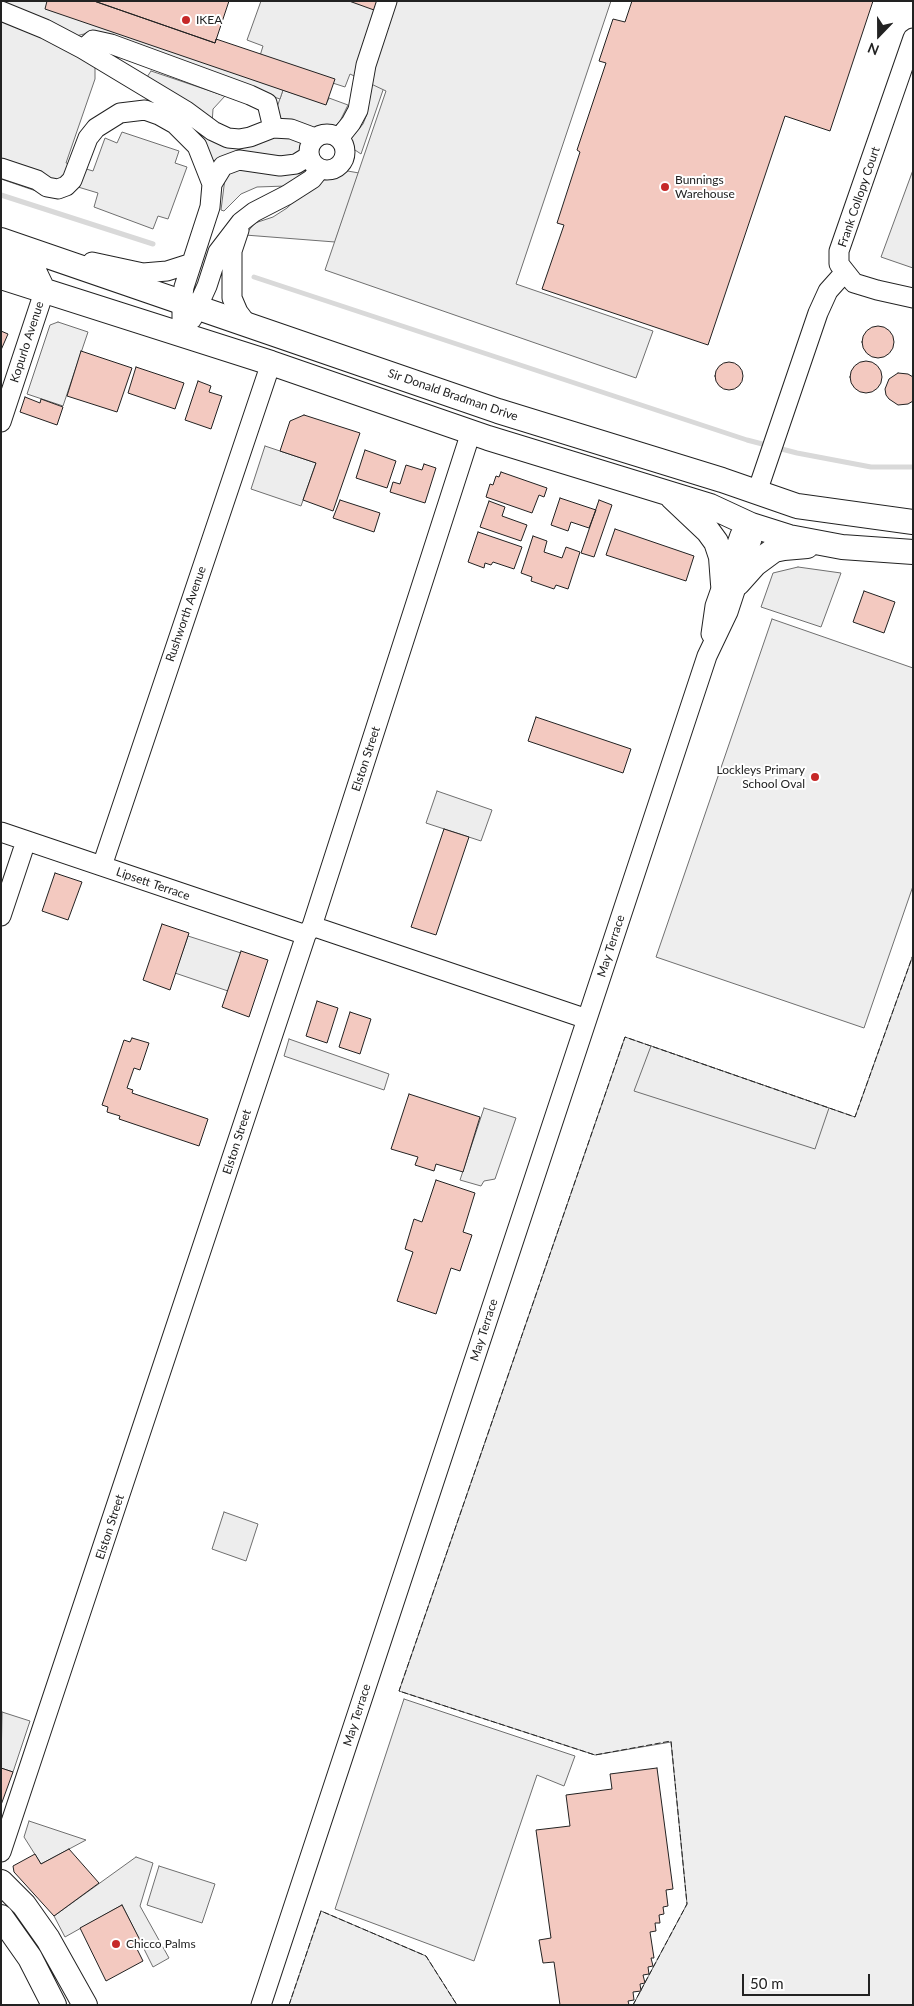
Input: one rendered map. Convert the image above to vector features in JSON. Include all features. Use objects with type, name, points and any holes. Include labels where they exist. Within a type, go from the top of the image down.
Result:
[{"type":"main road","name":"Sir Donald Bradman Drive","points":[[1,240],[27,247],[110,279],[196,299],[247,324],[498,411],[700,473],[797,506],[913,522]]},
{"type":"main road","points":[[1,256],[33,269],[44,292]]},
{"type":"main road","points":[[1,277],[271,362],[471,432],[710,506],[752,525],[788,537],[831,545],[913,552]]},
{"type":"main road","points":[[700,473],[736,503],[752,525]]},
{"type":"main road","points":[[670,495],[708,531],[716,542],[730,584],[774,550],[831,545]]},
{"type":"main road","points":[[752,525],[797,506]]},
{"type":"main road","points":[[1,1882],[24,1905],[48,1939],[85,2005]]},
{"type":"main road","points":[[1,1917],[30,1958],[52,2003]]},
{"type":"street","points":[[339,138],[351,124],[358,110],[366,65],[387,1]]},
{"type":"street","points":[[1,11],[45,29],[83,48],[186,111],[213,131],[228,138],[250,137],[273,128],[291,128],[315,154],[335,169],[343,160],[345,148],[339,138],[328,133],[322,134],[315,154],[312,179],[288,195],[254,212],[241,222],[196,299],[182,335]]},
{"type":"street","points":[[83,48],[93,40],[111,44],[250,95],[267,103],[273,128]]},
{"type":"street","name":"Frank Collopy Court","points":[[845,272],[839,264],[839,251],[912,44]]},
{"type":"street","points":[[1,168],[37,180],[46,187],[58,189],[66,186],[72,180],[88,138],[96,128],[120,113],[145,110],[175,124],[197,146],[212,184]]},
{"type":"street","points":[[196,299],[187,264],[210,207],[212,184],[223,166],[238,160],[280,166],[296,164],[315,154]]},
{"type":"street","points":[[27,247],[143,273],[187,264]]},
{"type":"street","points":[[225,252],[232,298],[238,312],[247,324]]},
{"type":"street","points":[[758,492],[818,313],[828,291],[845,272],[854,282],[877,290],[913,298]]},
{"type":"street","name":"Kopurlo Avenue","points":[[1,422],[44,292]]},
{"type":"street","name":"Rushworth Avenue","points":[[102,866],[271,362]]},
{"type":"street","name":"Elston Street","points":[[1,1852],[309,930],[471,432]]},
{"type":"street","name":"May Terrace","points":[[261,2005],[707,656],[728,612],[730,584],[740,535],[752,525]]},
{"type":"street","name":"Lipsett Terrace","points":[[1,832],[102,866],[587,1019]]},
{"type":"street","points":[[1,916],[26,841]]},
{"type":"shaded area","points":[[1,1],[59,1],[283,90],[280,99],[88,33],[76,36],[1,9]]},
{"type":"shaded area","points":[[261,1],[611,1],[516,284],[653,331],[636,378],[325,270],[386,91],[350,74],[345,87],[259,59],[263,46],[247,40]]},
{"type":"shaded area","points":[[1,11],[95,54],[95,79],[66,163],[93,171],[105,138],[117,143],[122,132],[179,151],[175,163],[187,167],[168,219],[158,216],[153,229],[94,207],[98,193],[78,187],[42,193],[1,179]]},
{"type":"shaded area","points":[[393,61],[361,154],[352,148],[349,141],[363,124],[367,114],[372,78]]},
{"type":"shaded area","points":[[151,71],[225,96],[213,109],[212,124],[147,77]]},
{"type":"shaded area","points":[[283,90],[326,104],[329,98],[348,105],[340,121],[331,130],[317,132],[280,124],[275,113]]},
{"type":"shaded area","points":[[205,132],[272,133],[307,142],[297,157],[213,168],[205,143],[200,136]]},
{"type":"shaded area","points":[[307,164],[313,169],[286,186],[257,187],[241,194],[224,211],[221,210],[225,178],[230,171],[239,168]]},
{"type":"shaded area","points":[[342,170],[359,173],[335,242],[245,235],[255,223],[273,217],[287,208],[320,177],[329,172]]},
{"type":"shaded area","points":[[913,170],[913,268],[881,257]]},
{"type":"shaded area","points":[[58,322],[88,332],[63,406],[27,394],[50,325]]},
{"type":"shaded area","points":[[265,446],[316,463],[301,506],[251,489]]},
{"type":"shaded area","points":[[798,567],[841,573],[821,627],[761,607],[773,573]]},
{"type":"shaded area","name":"Lockleys Primary School Oval","points":[[772,619],[913,668],[913,886],[864,1028],[656,957]]},
{"type":"shaded area","points":[[437,791],[492,810],[481,841],[426,823]]},
{"type":"shaded area","points":[[188,936],[241,953],[228,991],[175,973]]},
{"type":"shaded area","points":[[913,955],[913,2005],[633,2005],[687,1904],[671,1742],[595,1755],[399,1691],[625,1037],[855,1117]]},
{"type":"shaded area","points":[[289,1039],[389,1074],[384,1090],[284,1056]]},
{"type":"shaded area","points":[[651,1046],[829,1108],[815,1149],[634,1091]]},
{"type":"shaded area","points":[[484,1108],[516,1118],[495,1179],[484,1181],[481,1186],[460,1180]]},
{"type":"shaded area","points":[[224,1512],[258,1524],[246,1561],[212,1549]]},
{"type":"shaded area","points":[[404,1699],[575,1756],[564,1786],[537,1775],[474,1961],[335,1909]]},
{"type":"shaded area","points":[[2,1712],[30,1721],[13,1772],[1,1768]]},
{"type":"shaded area","points":[[29,1821],[86,1840],[41,1864],[24,1837]]},
{"type":"shaded area","points":[[136,1857],[153,1863],[140,1906],[169,1958],[153,1967],[122,1905],[65,1937],[54,1916]]},
{"type":"shaded area","points":[[159,1866],[215,1884],[202,1923],[147,1905]]},
{"type":"shaded area","points":[[321,1911],[426,1956],[457,2005],[289,2005]]},
{"type":"building","points":[[47,1],[94,1],[215,43],[216,39],[335,79],[326,105],[45,9]]},
{"type":"building","name":"IKEA","points":[[94,1],[229,1],[215,43]]},
{"type":"building","points":[[349,1],[377,1],[374,10]]},
{"type":"building","name":"Bunnings Warehouse","points":[[632,1],[873,1],[830,131],[785,116],[708,345],[542,289],[564,225],[557,223],[580,152],[577,150],[606,63],[599,61],[613,19],[625,22]]},
{"type":"building","points":[[878,326],[890,330],[894,342],[890,354],[878,358],[866,354],[862,342],[866,330]]},
{"type":"building","points":[[1,331],[8,334],[1,350]]},
{"type":"building","points":[[81,351],[132,368],[117,412],[67,396]]},
{"type":"building","points":[[866,361],[878,365],[882,377],[878,389],[866,393],[854,389],[850,377],[854,365]]},
{"type":"building","points":[[729,362],[739,366],[743,376],[739,386],[729,390],[719,386],[715,376],[719,366]]},
{"type":"building","points":[[136,367],[184,383],[175,409],[128,393]]},
{"type":"building","points":[[898,373],[908,374],[913,377],[913,401],[908,404],[898,405],[886,395],[885,389],[889,379]]},
{"type":"building","points":[[198,381],[211,386],[209,392],[222,396],[211,429],[185,420]]},
{"type":"building","points":[[25,397],[40,403],[41,399],[63,407],[57,425],[20,412]]},
{"type":"building","points":[[304,415],[360,433],[333,511],[303,500],[316,463],[280,451],[290,421]]},
{"type":"building","points":[[365,450],[396,461],[387,488],[356,478]]},
{"type":"building","points":[[424,464],[436,468],[425,503],[390,492],[393,482],[400,484],[406,465],[422,470]]},
{"type":"building","points":[[501,472],[547,488],[544,497],[539,495],[532,513],[486,497],[490,484],[493,485],[496,476],[499,477]]},
{"type":"building","points":[[560,498],[596,510],[589,528],[571,522],[568,531],[551,525]]},
{"type":"building","points":[[340,500],[380,513],[374,532],[333,518]]},
{"type":"building","points":[[599,500],[612,505],[594,557],[581,553]]},
{"type":"building","points":[[489,501],[505,507],[502,516],[527,525],[521,541],[480,527]]},
{"type":"building","points":[[615,529],[694,556],[686,581],[606,555]]},
{"type":"building","points":[[478,532],[522,547],[514,569],[493,562],[491,565],[485,563],[484,568],[468,562]]},
{"type":"building","points":[[533,536],[547,541],[544,552],[562,558],[566,547],[580,552],[568,589],[556,585],[554,589],[531,581],[532,577],[521,573]]},
{"type":"building","points":[[864,591],[895,602],[884,633],[853,622]]},
{"type":"building","points":[[536,717],[631,749],[623,773],[528,741]]},
{"type":"building","points":[[444,829],[469,837],[436,935],[411,927]]},
{"type":"building","points":[[55,873],[82,882],[68,920],[42,911]]},
{"type":"building","points":[[162,924],[189,933],[170,990],[143,980]]},
{"type":"building","points":[[241,951],[268,960],[249,1017],[222,1007]]},
{"type":"building","points":[[317,1001],[338,1008],[327,1043],[306,1036]]},
{"type":"building","points":[[350,1012],[371,1019],[360,1054],[339,1047]]},
{"type":"building","points":[[132,1038],[149,1043],[140,1070],[134,1068],[127,1088],[133,1090],[132,1093],[208,1119],[199,1146],[119,1119],[120,1116],[107,1112],[108,1107],[102,1105],[124,1040],[130,1042]]},
{"type":"building","points":[[409,1094],[480,1117],[463,1172],[436,1164],[434,1171],[415,1165],[418,1157],[391,1149]]},
{"type":"building","points":[[436,1180],[475,1193],[463,1232],[472,1235],[460,1271],[451,1268],[436,1314],[397,1301],[413,1252],[405,1249],[414,1219],[422,1222]]},
{"type":"building","points":[[1,1768],[13,1772],[1,1805]]},
{"type":"building","points":[[657,1768],[673,1889],[666,1890],[668,1906],[663,1907],[664,1914],[659,1915],[660,1923],[655,1923],[656,1931],[650,1932],[654,1958],[651,1958],[653,1966],[648,1967],[649,1974],[643,1975],[645,1983],[640,1984],[641,1991],[633,1992],[634,2000],[628,2001],[629,2005],[560,2005],[554,1962],[543,1963],[539,1940],[551,1938],[536,1830],[570,1826],[566,1795],[612,1789],[610,1774]]},
{"type":"building","points":[[69,1849],[99,1883],[54,1916],[14,1872],[13,1866],[35,1854],[41,1864]]},
{"type":"building","points":[[122,1905],[141,1942],[135,1945],[143,1961],[106,1981],[80,1928]]},
{"type":"waterway","points":[[1,195],[153,244]]},
{"type":"waterway","points":[[254,277],[747,440],[797,453],[871,467],[913,467]]},
{"type":"fence","points":[[633,2005],[687,1904],[671,1741],[595,1755],[399,1691],[625,1037],[855,1117],[913,955]]},
{"type":"fence","points":[[289,2005],[321,1911],[426,1956],[457,2005]]},
{"type":"place","name":"IKEA","points":[[186,20]]},
{"type":"place","name":"Bunnings Warehouse","points":[[665,187]]},
{"type":"place","name":"Lockleys Primary School Oval","points":[[815,777]]},
{"type":"place","name":"Chicco Palms","points":[[116,1944]]}]
